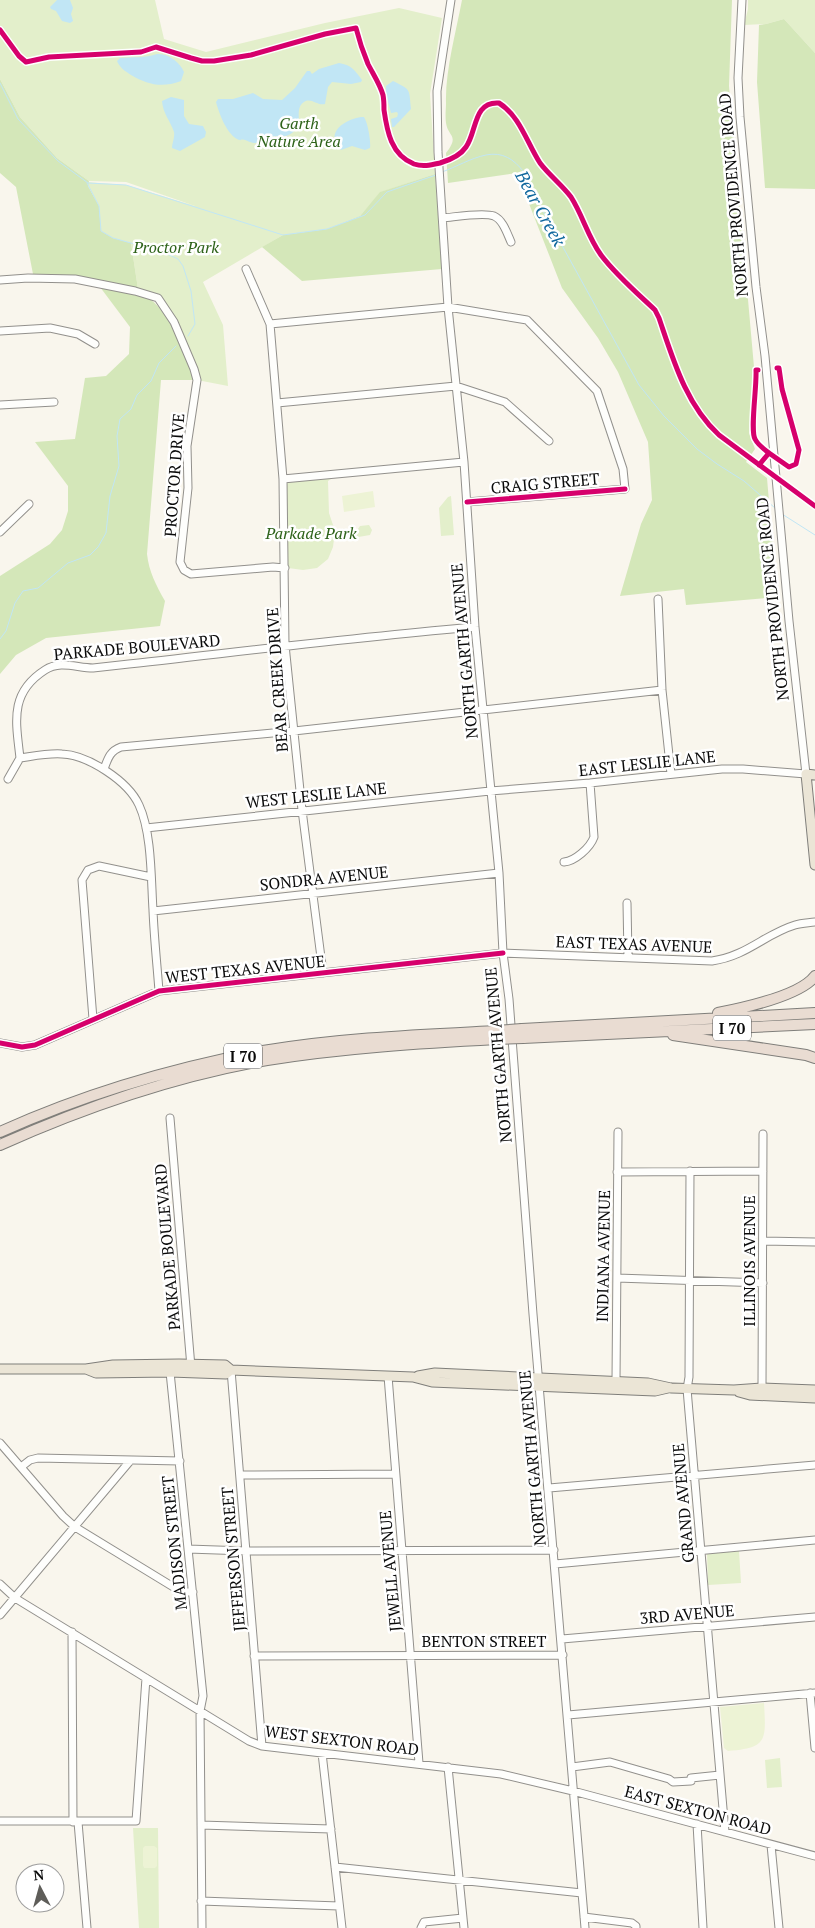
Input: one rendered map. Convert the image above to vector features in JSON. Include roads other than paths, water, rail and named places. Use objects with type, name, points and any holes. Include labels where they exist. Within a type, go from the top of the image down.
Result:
[{"type":"highway","points":[[668,1021],[733,1010],[764,1002],[801,988],[815,976]]},
{"type":"highway","name":"I 70","points":[[523,1034],[668,1021],[815,1013]]},
{"type":"highway","name":"I 70","points":[[0,1132],[46,1111],[136,1081],[263,1052],[319,1044],[404,1036],[650,1032],[815,1024]]},
{"type":"highway","points":[[650,1032],[806,1055],[815,1058]]},
{"type":"highway","name":"I 70","points":[[0,1145],[45,1125],[114,1100],[194,1076],[257,1062],[323,1053],[497,1035]]},
{"type":"main road","name":"NORTH PROVIDENCE ROAD","points":[[811,774],[809,802],[815,865]]},
{"type":"main road","points":[[809,802],[815,793]]},
{"type":"main road","points":[[0,1369],[86,1369],[113,1365],[191,1368],[226,1374],[231,1370],[413,1377],[432,1382],[616,1382],[648,1383],[668,1388],[687,1389],[734,1390],[762,1388],[815,1390]]},
{"type":"main road","points":[[86,1369],[96,1374],[170,1372],[191,1368]]},
{"type":"main road","points":[[539,1382],[655,1391],[668,1388]]},
{"type":"main road","points":[[734,1390],[750,1395],[815,1398]]},
{"type":"street","name":"NORTH GARTH AVENUE","points":[[451,0],[437,91],[438,152],[448,307],[464,462],[475,627],[498,873],[503,953],[509,999],[585,1928]]},
{"type":"street","name":"NORTH PROVIDENCE ROAD","points":[[742,0],[738,78],[740,117],[756,287],[765,356],[784,566],[811,774]]},
{"type":"street","points":[[443,218],[494,216],[501,222],[511,242]]},
{"type":"street","name":"BEAR CREEK DRIVE","points":[[246,269],[270,324],[283,478],[285,645],[302,810],[323,973]]},
{"type":"street","name":"PROCTOR DRIVE","points":[[0,280],[28,278],[75,279],[135,291],[158,298],[174,322],[197,380],[187,446],[188,488],[180,562],[184,570],[191,574],[273,567],[285,568]]},
{"type":"street","points":[[270,324],[448,307]]},
{"type":"street","name":"CRAIG STREET","points":[[448,307],[527,320],[597,390],[623,469],[625,489],[467,502]]},
{"type":"street","points":[[0,331],[50,328],[78,334],[95,344]]},
{"type":"street","points":[[277,403],[456,386],[505,402],[549,440]]},
{"type":"street","points":[[0,405],[54,402]]},
{"type":"street","points":[[283,478],[464,462]]},
{"type":"street","points":[[0,532],[30,504]]},
{"type":"street","points":[[658,599],[662,690],[670,774]]},
{"type":"street","name":"PARKADE BOULEVARD","points":[[20,758],[16,722],[18,700],[32,681],[44,670],[52,666],[101,667],[285,645],[475,627]]},
{"type":"street","points":[[104,768],[113,750],[120,747],[294,731],[662,690]]},
{"type":"street","points":[[8,779],[20,758],[63,754],[104,768],[127,787],[139,805],[146,828],[159,990]]},
{"type":"street","name":"EAST LESLIE LANE","points":[[490,791],[742,769],[811,774]]},
{"type":"street","points":[[564,862],[574,859],[592,842],[594,837],[590,783]]},
{"type":"street","name":"WEST LESLIE LANE","points":[[146,828],[490,791]]},
{"type":"street","points":[[93,1019],[82,880],[88,870],[99,866],[151,877]]},
{"type":"street","name":"SONDRA AVENUE","points":[[153,911],[498,873]]},
{"type":"street","points":[[627,902],[628,957]]},
{"type":"street","name":"EAST TEXAS AVENUE","points":[[503,953],[628,957],[705,962],[739,955],[782,930],[796,925],[815,922]]},
{"type":"street","name":"WEST TEXAS AVENUE","points":[[0,1044],[22,1047],[35,1045],[159,990],[503,953]]},
{"type":"street","name":"PARKADE BOULEVARD","points":[[170,1118],[191,1368]]},
{"type":"street","name":"INDIANA AVENUE","points":[[616,1382],[618,1132]]},
{"type":"street","name":"ILLINOIS AVENUE","points":[[762,1388],[763,1134]]},
{"type":"street","name":"GRAND AVENUE","points":[[690,1171],[689,1377],[687,1389],[725,1832]]},
{"type":"street","points":[[617,1172],[763,1171]]},
{"type":"street","points":[[763,1241],[815,1242]]},
{"type":"street","points":[[617,1278],[763,1283]]},
{"type":"street","name":"JEFFERSON STREET","points":[[231,1370],[262,1746]]},
{"type":"street","name":"MADISON STREET","points":[[170,1372],[203,1696],[200,1710],[202,1928]]},
{"type":"street","name":"JEWELL AVENUE","points":[[388,1376],[419,1764]]},
{"type":"street","points":[[0,1443],[63,1516],[75,1527],[175,1588],[185,1592],[193,1592]]},
{"type":"street","points":[[21,1467],[30,1460],[38,1458],[180,1462]]},
{"type":"street","points":[[0,1615],[130,1461]]},
{"type":"street","points":[[549,1488],[815,1465]]},
{"type":"street","points":[[240,1475],[395,1474]]},
{"type":"street","points":[[555,1564],[815,1540]]},
{"type":"street","points":[[188,1549],[246,1551],[554,1550]]},
{"type":"street","name":"WEST SEXTON ROAD","points":[[0,1584],[15,1598],[249,1741],[262,1746],[494,1773],[574,1791]]},
{"type":"street","name":"3RD AVENUE","points":[[562,1639],[815,1617]]},
{"type":"street","points":[[72,1632],[76,1822],[86,1928]]},
{"type":"street","name":"BENTON STREET","points":[[254,1656],[563,1654]]},
{"type":"street","points":[[0,1821],[136,1821],[146,1678]]},
{"type":"street","points":[[568,1715],[813,1693],[815,1748]]},
{"type":"street","points":[[322,1752],[342,1928]]},
{"type":"street","points":[[572,1767],[610,1762],[669,1779],[673,1782],[692,1781],[691,1778],[720,1775]]},
{"type":"street","points":[[448,1767],[464,1928]]},
{"type":"street","name":"EAST SEXTON ROAD","points":[[574,1791],[815,1856]]},
{"type":"street","points":[[697,1824],[703,1928]]},
{"type":"street","points":[[201,1825],[330,1829]]},
{"type":"street","points":[[771,1845],[779,1928]]},
{"type":"street","points":[[335,1866],[582,1893]]},
{"type":"street","points":[[202,1901],[339,1906]]},
{"type":"street","points":[[584,1917],[632,1923],[636,1928]]},
{"type":"street","points":[[421,1928],[424,1922],[462,1918]]},
{"type":"water","points":[[57,0],[70,0],[73,8],[71,14],[73,21],[70,23],[62,21],[56,11],[51,9],[50,7]]},
{"type":"water","points":[[157,54],[169,57],[180,65],[184,72],[181,81],[161,85],[149,83],[127,72],[117,61],[120,58],[144,57]]},
{"type":"water","points":[[339,63],[352,68],[362,80],[361,82],[351,84],[332,82],[328,87],[325,104],[309,100],[304,102],[300,108],[297,127],[290,135],[270,137],[254,143],[237,139],[226,128],[216,102],[218,99],[233,99],[253,93],[263,99],[282,100],[295,88],[307,71],[310,71],[312,74],[319,69]]},
{"type":"water","points":[[393,81],[408,90],[411,109],[392,127],[391,119],[397,117],[398,114],[397,112],[391,113],[386,86]]},
{"type":"water","points":[[171,97],[184,100],[184,116],[189,124],[203,126],[206,132],[205,137],[180,151],[172,148],[174,132],[165,113],[162,101]]},
{"type":"water","points":[[364,117],[367,124],[370,148],[365,150],[352,146],[341,150],[336,144],[335,138],[338,128],[348,121]]},
{"type":"waterway","name":"Bear Creek","points":[[0,83],[18,119],[58,161],[88,183],[126,185],[283,235],[327,229],[365,215],[387,192],[436,175]]},
{"type":"waterway","name":"Bear Creek","points":[[442,172],[486,155],[498,154],[516,163],[535,191],[543,211],[639,385],[664,416],[697,449],[744,481],[775,508]]},
{"type":"waterway","points":[[87,183],[99,206],[101,231],[113,238],[163,252],[178,259],[183,266],[191,291],[195,324],[188,336]]},
{"type":"waterway","points":[[0,639],[6,631],[15,603],[23,591],[38,588],[68,563],[90,555],[98,547],[106,533],[110,496],[119,466],[117,436],[120,419],[131,409],[137,395],[151,381],[159,363],[176,346]]},
{"type":"waterway","name":"Bear Creek","points":[[782,514],[815,535]]},
{"type":"park label","name":"Garth Nature Area","points":[[299,132]]},
{"type":"park label","name":"Proctor Park","points":[[176,247]]},
{"type":"park label","name":"Parkade Park","points":[[311,533]]}]
